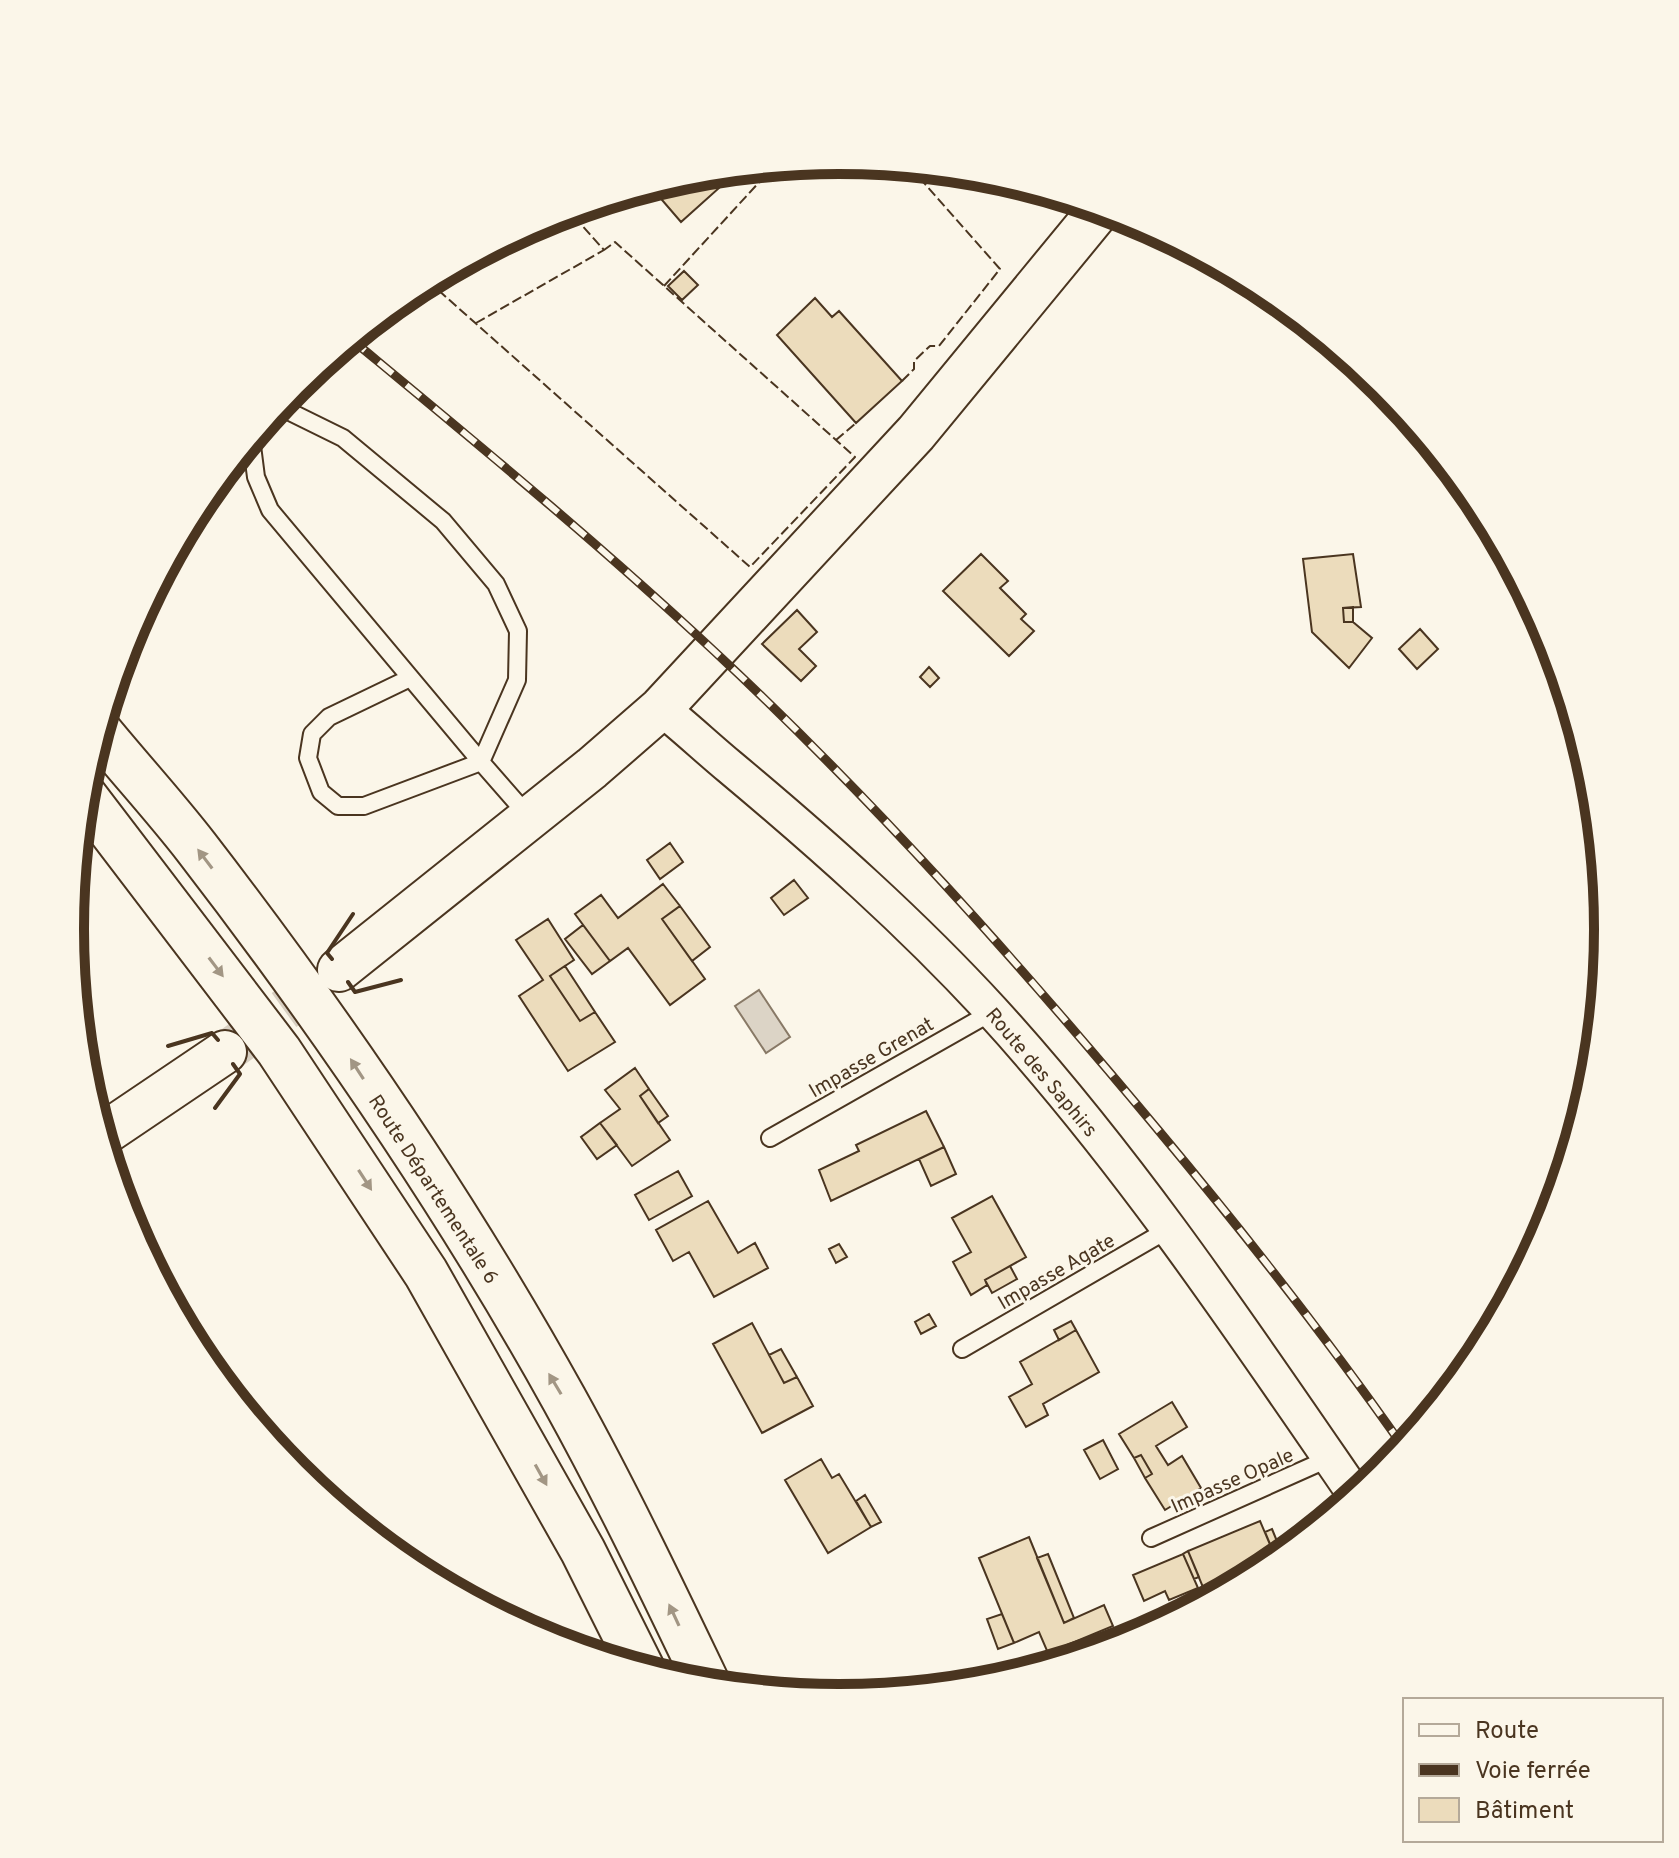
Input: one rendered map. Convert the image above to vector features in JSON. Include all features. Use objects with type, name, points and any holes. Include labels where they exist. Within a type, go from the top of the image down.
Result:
[{"type":"highway","name":"Route Départementale 6","points":[[108,742],[194,845],[326,1022],[461,1226],[564,1398],[647,1557],[702,1672]]},
{"type":"highway","points":[[94,808],[279,1051],[426,1273],[583,1551],[636,1656]]},
{"type":"street","points":[[339,970],[530,818],[661,708],[916,433],[1093,218]]},
{"type":"street","name":"Route des Saphirs","points":[[661,708],[819,842],[992,1012],[1082,1118],[1169,1229],[1349,1486]]},
{"type":"street","points":[[111,1129],[225,1052]]},
{"type":"lane","points":[[289,412],[343,438],[443,521],[496,584],[518,631],[517,680],[481,762],[364,806],[338,806],[321,792],[308,758],[312,734],[329,717],[410,678]]},
{"type":"lane","points":[[253,453],[256,477],[270,510],[530,818]]},
{"type":"lane","name":"Impasse Grenat","points":[[770,1138],[992,1012]]},
{"type":"lane","name":"Impasse Agate","points":[[962,1349],[1169,1229]]},
{"type":"lane","name":"Impasse Opale","points":[[1151,1538],[1330,1458]]},
{"type":"shaded area","points":[[759,990],[790,1037],[766,1053],[735,1006]]},
{"type":"building","points":[[715,184],[719,188],[681,222],[658,196]]},
{"type":"building","points":[[684,271],[698,285],[682,300],[668,286]]},
{"type":"building","points":[[815,298],[832,317],[839,311],[902,381],[856,423],[777,335]]},
{"type":"building","points":[[981,554],[1008,581],[1000,588],[1026,614],[1021,619],[1034,631],[1009,656],[943,591]]},
{"type":"building","points":[[1353,554],[1361,607],[1343,608],[1344,622],[1353,622],[1372,638],[1349,668],[1312,632],[1303,559]]},
{"type":"building","points":[[1353,607],[1353,622],[1344,622],[1343,608]]},
{"type":"building","points":[[797,610],[817,632],[799,649],[816,666],[801,681],[762,644]]},
{"type":"building","points":[[1420,629],[1438,649],[1417,669],[1399,649]]},
{"type":"building","points":[[929,667],[939,678],[930,687],[920,677]]},
{"type":"building","points":[[670,843],[683,862],[660,879],[647,860]]},
{"type":"building","points":[[794,880],[808,898],[784,915],[771,898]]},
{"type":"building","points":[[663,884],[680,906],[662,919],[705,979],[670,1005],[628,948],[610,961],[575,914],[601,895],[618,918]]},
{"type":"building","points":[[680,906],[710,947],[692,961],[662,919]]},
{"type":"building","points":[[548,919],[574,960],[550,976],[580,1021],[595,1012],[615,1042],[568,1071],[519,996],[543,980],[516,940]]},
{"type":"building","points":[[583,925],[610,961],[592,974],[565,939]]},
{"type":"building","points":[[565,966],[595,1012],[580,1021],[550,976]]},
{"type":"building","points":[[635,1068],[649,1089],[640,1096],[670,1140],[632,1166],[600,1123],[620,1109],[605,1090]]},
{"type":"building","points":[[649,1089],[668,1116],[658,1123],[640,1096]]},
{"type":"building","points":[[926,1111],[944,1147],[831,1201],[819,1170],[859,1151],[856,1145]]},
{"type":"building","points":[[600,1123],[617,1145],[597,1159],[581,1137]]},
{"type":"building","points":[[944,1147],[956,1174],[931,1186],[919,1159]]},
{"type":"building","points":[[678,1171],[692,1196],[649,1220],[635,1195]]},
{"type":"building","points":[[992,1196],[1026,1257],[985,1280],[987,1285],[971,1295],[953,1262],[971,1252],[952,1218]]},
{"type":"building","points":[[708,1201],[738,1253],[755,1243],[768,1268],[714,1297],[689,1252],[673,1261],[656,1230]]},
{"type":"building","points":[[839,1244],[847,1257],[836,1263],[829,1249]]},
{"type":"building","points":[[1010,1266],[1017,1279],[992,1293],[985,1280]]},
{"type":"building","points":[[929,1314],[936,1326],[921,1334],[915,1322]]},
{"type":"building","points":[[1071,1321],[1076,1330],[1059,1340],[1054,1330]]},
{"type":"building","points":[[752,1323],[784,1383],[797,1377],[813,1406],[762,1433],[713,1344]]},
{"type":"building","points":[[1076,1330],[1099,1372],[1043,1404],[1048,1415],[1026,1427],[1009,1397],[1032,1384],[1020,1362]]},
{"type":"building","points":[[781,1349],[797,1377],[784,1383],[769,1355]]},
{"type":"building","points":[[1172,1402],[1187,1427],[1156,1446],[1168,1465],[1182,1456],[1201,1488],[1165,1510],[1145,1478],[1152,1474],[1141,1455],[1134,1458],[1119,1434]]},
{"type":"building","points":[[1103,1440],[1118,1469],[1100,1479],[1084,1450]]},
{"type":"building","points":[[1141,1455],[1152,1474],[1145,1478],[1134,1458]]},
{"type":"building","points":[[821,1459],[832,1478],[839,1474],[871,1527],[828,1553],[785,1480]]},
{"type":"building","points":[[865,1495],[881,1522],[871,1527],[856,1501]]},
{"type":"building","points":[[1260,1521],[1271,1548],[1204,1590],[1188,1551]]},
{"type":"building","points":[[1272,1529],[1278,1543],[1272,1548],[1265,1532]]},
{"type":"building","points":[[1029,1537],[1064,1623],[1104,1605],[1113,1626],[1048,1653],[1039,1632],[1014,1643],[979,1558]]},
{"type":"building","points":[[1188,1551],[1199,1577],[1194,1579],[1183,1554]]},
{"type":"building","points":[[1048,1554],[1074,1618],[1064,1623],[1037,1558]]},
{"type":"building","points":[[1183,1554],[1198,1588],[1169,1600],[1165,1591],[1144,1601],[1133,1575]]},
{"type":"building","points":[[1002,1614],[1014,1643],[998,1649],[987,1619]]},
{"type":"tunnel","points":[[233,1047],[335,973]]},
{"type":"railway","points":[[360,346],[535,492],[670,610],[888,824],[1053,1006],[1191,1170],[1315,1327],[1397,1438]]},
{"type":"fence","points":[[664,286],[763,178]]},
{"type":"fence","points":[[902,381],[914,369],[914,361],[930,346],[939,346],[1000,269],[920,178]]},
{"type":"fence","points":[[476,323],[604,250],[578,221]]},
{"type":"fence","points":[[438,290],[750,567],[855,457],[615,242],[604,250]]},
{"type":"fence","points":[[836,440],[856,423]]},
{"type":"wall","points":[[332,959],[327,953],[353,914]]},
{"type":"wall","points":[[348,982],[355,992],[401,980]]},
{"type":"wall","points":[[168,1046],[212,1033],[218,1040]]},
{"type":"wall","points":[[215,1108],[240,1074],[233,1064]]}]
